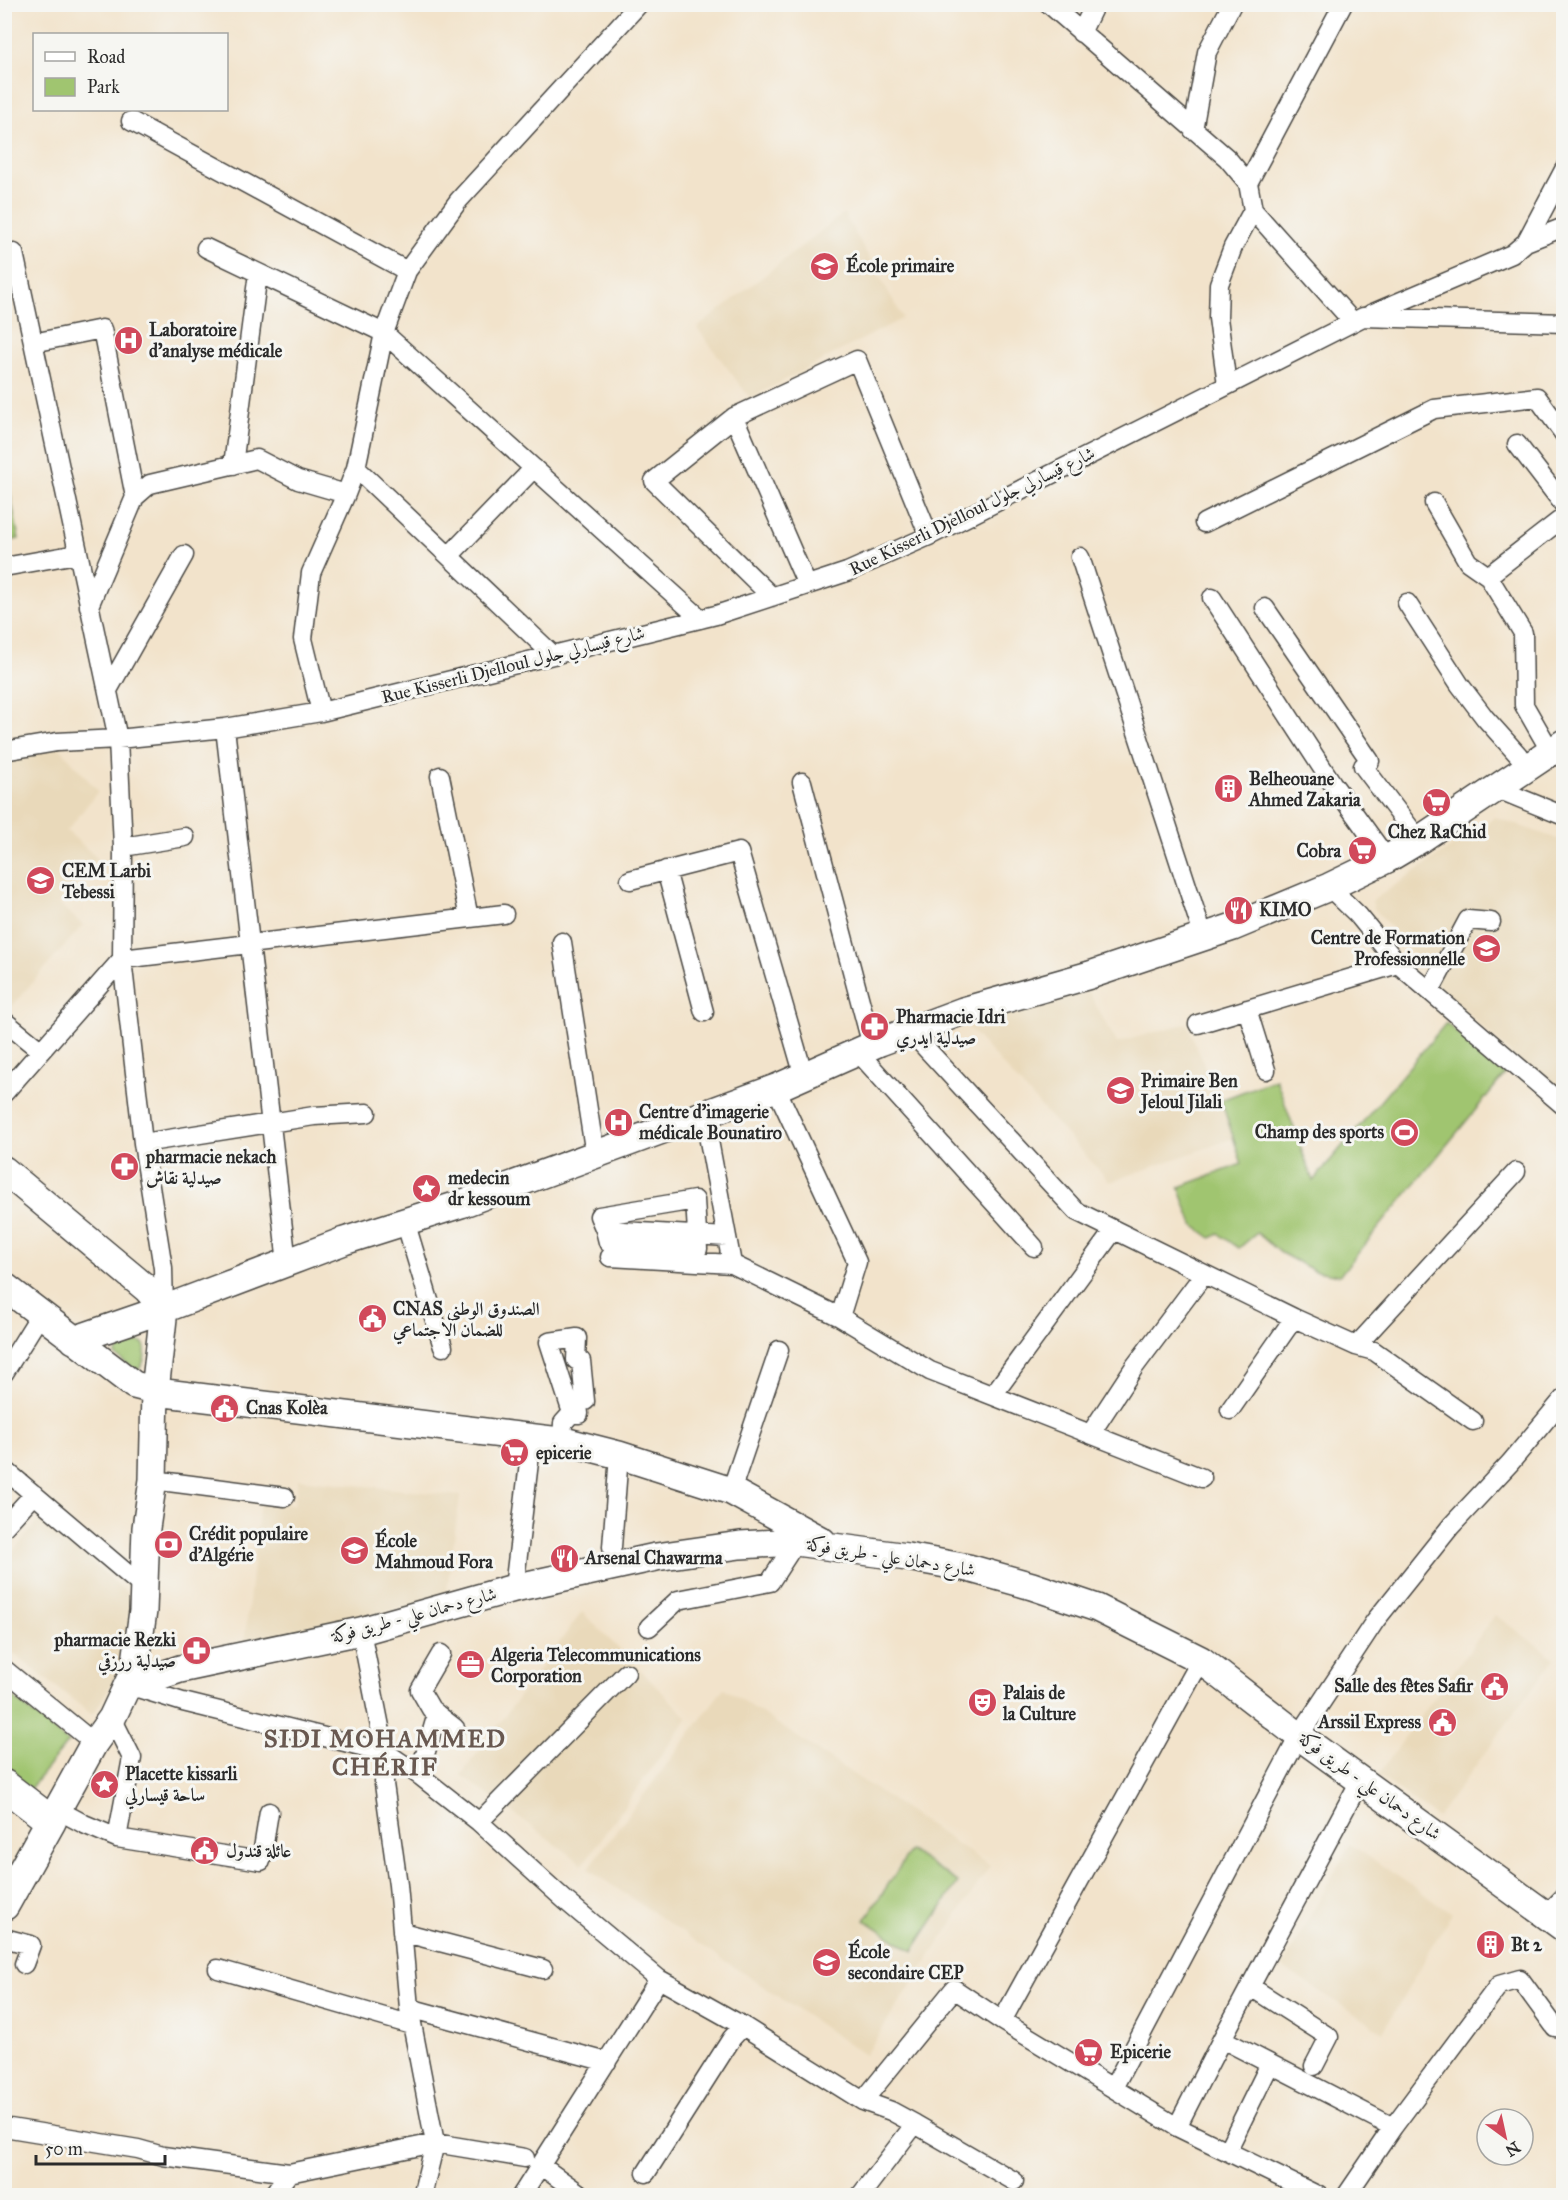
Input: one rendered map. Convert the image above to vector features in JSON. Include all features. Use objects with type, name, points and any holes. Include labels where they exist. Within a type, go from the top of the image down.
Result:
[{"type":"main road","points":[[74,1340],[595,1155],[776,1088],[865,1049],[963,1011],[1073,980],[1204,938],[1329,887],[1387,859],[1557,747]]},
{"type":"main road","points":[[4,1170],[147,1289],[164,1309],[155,1391],[153,1480],[146,1528],[139,1649],[135,1669],[112,1718],[94,1743],[55,1816],[8,1894]]},
{"type":"main road","points":[[4,1287],[134,1385],[155,1391],[562,1441],[619,1455],[731,1491],[830,1546]]},
{"type":"main road","name":"شارع دحمان علي - طريق فوكة","points":[[129,1686],[180,1669],[361,1631],[514,1588],[656,1557],[740,1545],[796,1542],[908,1557],[968,1568],[1097,1608],[1202,1660],[1299,1736],[1558,1913]]},
{"type":"main road","points":[[4,1785],[55,1816]]},
{"type":"street","points":[[321,712],[303,639],[311,573],[356,468],[384,333],[407,271],[459,200],[639,4]]},
{"type":"street","points":[[1049,4],[1227,158],[1248,183],[1253,210],[1358,319],[1499,261],[1526,242],[1563,227]]},
{"type":"street","points":[[1081,33],[1095,4]]},
{"type":"street","points":[[1193,130],[1207,52],[1232,4]]},
{"type":"street","points":[[1248,183],[1343,4]]},
{"type":"street","points":[[131,121],[407,271]]},
{"type":"street","points":[[1526,242],[1563,170]]},
{"type":"street","points":[[1227,385],[1218,318],[1219,284],[1233,247],[1253,210]]},
{"type":"street","points":[[206,248],[384,333],[701,619]]},
{"type":"street","points":[[4,255],[14,253],[118,739],[123,847],[122,959],[143,1143],[163,1268],[164,1309]]},
{"type":"street","points":[[233,465],[258,273]]},
{"type":"street","name":"Rue Kisserli Djelloul شارع قيسارلي جلول","points":[[4,751],[57,742],[118,739],[225,728],[321,712],[701,619],[772,597],[847,572],[929,536],[1358,319],[1563,323]]},
{"type":"street","points":[[33,343],[102,329],[135,496]]},
{"type":"street","points":[[772,597],[654,481],[734,417],[857,360],[929,536]]},
{"type":"street","points":[[1204,523],[1434,409],[1537,397],[1563,434]]},
{"type":"street","points":[[734,417],[807,585]]},
{"type":"street","points":[[1517,444],[1563,505]]},
{"type":"street","points":[[89,606],[135,496],[150,484],[257,459],[297,480],[346,494]]},
{"type":"street","points":[[356,468],[553,655]]},
{"type":"street","points":[[449,556],[534,468]]},
{"type":"street","points":[[1434,503],[1468,562],[1488,576],[1522,633],[1524,705],[1557,747]]},
{"type":"street","points":[[1488,576],[1563,517]]},
{"type":"street","points":[[4,567],[77,554]]},
{"type":"street","points":[[108,690],[184,555]]},
{"type":"street","points":[[1080,556],[1204,938]]},
{"type":"street","points":[[1212,598],[1332,783],[1387,859]]},
{"type":"street","points":[[1407,603],[1460,685],[1485,718],[1528,766]]},
{"type":"street","points":[[1265,608],[1370,761],[1363,766],[1419,840]]},
{"type":"street","points":[[225,728],[287,1263]]},
{"type":"street","points":[[440,776],[469,918]]},
{"type":"street","points":[[802,782],[865,1049],[1034,1247]]},
{"type":"street","points":[[1495,788],[1563,816]]},
{"type":"street","points":[[123,847],[185,837]]},
{"type":"street","points":[[630,880],[740,852],[804,1076]]},
{"type":"street","points":[[666,870],[704,1012]]},
{"type":"street","points":[[1329,887],[1358,915],[1398,964],[1563,1106]]},
{"type":"street","points":[[4,1093],[122,959],[249,942],[504,914]]},
{"type":"street","points":[[1430,991],[1468,920],[1491,922]]},
{"type":"street","points":[[562,942],[595,1155]]},
{"type":"street","points":[[1198,1024],[1398,964]]},
{"type":"street","points":[[1248,1009],[1266,1070]]},
{"type":"street","points":[[4,1021],[41,1051]]},
{"type":"street","points":[[910,1031],[1076,1211],[1294,1318],[1356,1346],[1374,1351],[1473,1421]]},
{"type":"street","points":[[776,1088],[857,1262],[840,1317]]},
{"type":"street","points":[[143,1143],[314,1116],[367,1113]]},
{"type":"street","points":[[704,1114],[732,1264]]},
{"type":"street","points":[[1356,1346],[1516,1172]]},
{"type":"street","points":[[698,1235],[695,1200],[599,1216],[605,1230],[727,1237]]},
{"type":"street","points":[[405,1221],[443,1347]]},
{"type":"street","points":[[993,1395],[1114,1230]]},
{"type":"street","points":[[610,1257],[732,1264],[840,1317],[930,1371],[1202,1478]]},
{"type":"street","points":[[1091,1433],[1135,1366],[1204,1274]]},
{"type":"street","points":[[4,1373],[40,1315]]},
{"type":"street","points":[[1230,1410],[1294,1318]]},
{"type":"street","points":[[731,1491],[779,1350]]},
{"type":"street","points":[[1113,2088],[1299,1736],[1375,1622],[1451,1526],[1510,1462],[1563,1398]]},
{"type":"street","points":[[562,1441],[563,1423],[572,1413]]},
{"type":"street","points":[[514,1588],[532,1437]]},
{"type":"street","points":[[612,1547],[619,1455]]},
{"type":"street","points":[[4,1470],[143,1587]]},
{"type":"street","points":[[153,1480],[285,1497]]},
{"type":"street","points":[[4,1527],[34,1494]]},
{"type":"street","points":[[649,1628],[678,1600],[770,1582],[796,1542]]},
{"type":"street","points":[[361,1631],[385,1752],[384,1784],[398,1885],[411,2017],[435,2143],[422,2196]]},
{"type":"street","points":[[441,1654],[420,1690],[430,1709],[456,1728]]},
{"type":"street","points":[[1002,2021],[1202,1660]]},
{"type":"street","points":[[4,1669],[94,1743]]},
{"type":"street","points":[[479,1822],[626,1673]]},
{"type":"street","points":[[129,1686],[183,1702],[385,1752],[419,1775],[479,1822],[566,1901],[659,1979],[743,2026],[863,2101],[891,2111],[1014,2181]]},
{"type":"street","points":[[419,1775],[436,1714]]},
{"type":"street","points":[[112,1718],[132,1758],[117,1838]]},
{"type":"street","points":[[1177,2127],[1361,1779]]},
{"type":"street","points":[[55,1816],[84,1824],[117,1838],[261,1860],[269,1812]]},
{"type":"street","points":[[402,1932],[543,1969]]},
{"type":"street","points":[[4,1938],[31,1945],[24,1964]]},
{"type":"street","points":[[218,1969],[606,2062]]},
{"type":"street","points":[[521,2196],[533,2162],[606,2062],[659,1979]]},
{"type":"street","points":[[1346,2196],[1393,2127],[1499,1985],[1520,1979],[1555,2027],[1563,2028]]},
{"type":"street","points":[[1251,1987],[1329,2037],[1314,2066]]},
{"type":"street","points":[[863,2101],[954,1989],[1002,2021],[1177,2127],[1319,2196]]},
{"type":"street","points":[[646,2173],[732,2038],[743,2026]]},
{"type":"street","points":[[1222,2039],[1393,2127]]},
{"type":"street","points":[[1227,2151],[1270,2064]]},
{"type":"street","points":[[868,2193],[915,2124]]},
{"type":"street","points":[[4,2127],[110,2144],[164,2156],[289,2174],[435,2143],[533,2162],[583,2196]]},
{"type":"street","points":[[272,2196],[289,2174]]},
{"type":"shaded area","name":"École primaire","points":[[844,213],[903,318],[750,398],[697,328]]},
{"type":"shaded area","name":"CEM Larbi Tebessi","points":[[59,747],[98,791],[67,831],[97,858],[59,904],[83,925],[9,1009],[5,1005],[5,755]]},
{"type":"shaded area","name":"Centre de Formation Professionnelle","points":[[1495,817],[1563,841],[1563,1103],[1441,988],[1374,908],[1372,901]]},
{"type":"shaded area","name":"Primaire Ben Jeloul Jilali","points":[[1088,991],[1117,1043],[1187,1023],[1234,1138],[1110,1182],[967,1026]]},
{"type":"shaded area","name":"École Mahmoud Fora","points":[[298,1479],[460,1496],[446,1597],[244,1646],[260,1502],[294,1505]]},
{"type":"shaded area","points":[[41,1518],[132,1597],[125,1660],[95,1712],[91,1714],[5,1647],[4,1562]]},
{"type":"shaded area","points":[[582,1612],[688,1718],[583,1864],[461,1775]]},
{"type":"shaded area","points":[[1495,1615],[1555,1658],[1437,1818],[1378,1775]]},
{"type":"shaded area","name":"École secondaire CEP","points":[[724,1688],[990,1866],[865,2055],[588,1869]]},
{"type":"shaded area","points":[[1350,1844],[1452,1913],[1383,2032],[1282,1967]]},
{"type":"green space","points":[[4,462],[19,539],[5,542],[4,542]]},
{"type":"green space","name":"Champ des sports","points":[[1446,1023],[1505,1074],[1340,1275],[1315,1271],[1281,1253],[1257,1233],[1239,1248],[1219,1234],[1211,1238],[1193,1225],[1179,1187],[1242,1164],[1221,1100],[1276,1079],[1313,1181]]},
{"type":"green space","points":[[137,1342],[143,1343],[145,1354],[137,1371],[115,1355],[120,1348]]},
{"type":"green space","points":[[4,1690],[68,1742],[29,1790],[5,1770]]},
{"type":"green space","points":[[910,1851],[958,1882],[913,1951],[865,1920]]},
{"type":"place","name":"École primaire","points":[[825,266]]},
{"type":"place","name":"Laboratoire d'analyse médicale","points":[[128,340]]},
{"type":"place","name":"Belheouane Ahmed Zakaria","points":[[1228,789]]},
{"type":"place","name":"Chez RaChid","points":[[1437,803]]},
{"type":"place","name":"Cobra","points":[[1362,851]]},
{"type":"place","name":"CEM Larbi Tebessi","points":[[41,881]]},
{"type":"place","name":"KIMO","points":[[1238,910]]},
{"type":"place","name":"Centre de Formation Professionnelle","points":[[1486,948]]},
{"type":"place","name":"Pharmacie Idri صيدلية ايدري","points":[[875,1027]]},
{"type":"place","name":"Primaire Ben Jeloul Jilali","points":[[1120,1091]]},
{"type":"place","name":"Centre d'imagerie médicale Bounatiro","points":[[618,1122]]},
{"type":"place","name":"Champ des sports","points":[[1405,1132]]},
{"type":"place","name":"pharmacie nekach صيدلية نقاش","points":[[125,1167]]},
{"type":"place","name":"medecin dr kessoum","points":[[427,1188]]},
{"type":"place","name":"CNAS الصندوق الوطني للضمان الاجتماعي","points":[[372,1319]]},
{"type":"place","name":"Cnas Kolèa","points":[[225,1408]]},
{"type":"place","name":"epicerie","points":[[515,1453]]},
{"type":"place","name":"Crédit populaire d'Algérie","points":[[168,1544]]},
{"type":"place","name":"École Mahmoud Fora","points":[[354,1551]]},
{"type":"place","name":"Arsenal Chawarma","points":[[564,1558]]},
{"type":"place","name":"pharmacie Rezki صيدلية ررزقي","points":[[197,1650]]},
{"type":"place","name":"Algeria Telecommunications Corporation","points":[[470,1665]]},
{"type":"place","name":"Salle des fêtes Safir","points":[[1494,1686]]},
{"type":"place","name":"Palais de la Culture","points":[[982,1703]]},
{"type":"place","name":"Arssil Express","points":[[1442,1722]]},
{"type":"place","name":"Placette kissarli ساحة قيسارلي","points":[[104,1784]]},
{"type":"place","name":"عائلة قندول","points":[[205,1851]]},
{"type":"place","name":"Bt 2","points":[[1490,1945]]},
{"type":"place","name":"École secondaire CEP","points":[[827,1962]]},
{"type":"place","name":"Epicerie","points":[[1089,2052]]},
{"type":"district","name":"SIDI MOHAMMED CHÉRIF","points":[[385,1753]]}]
